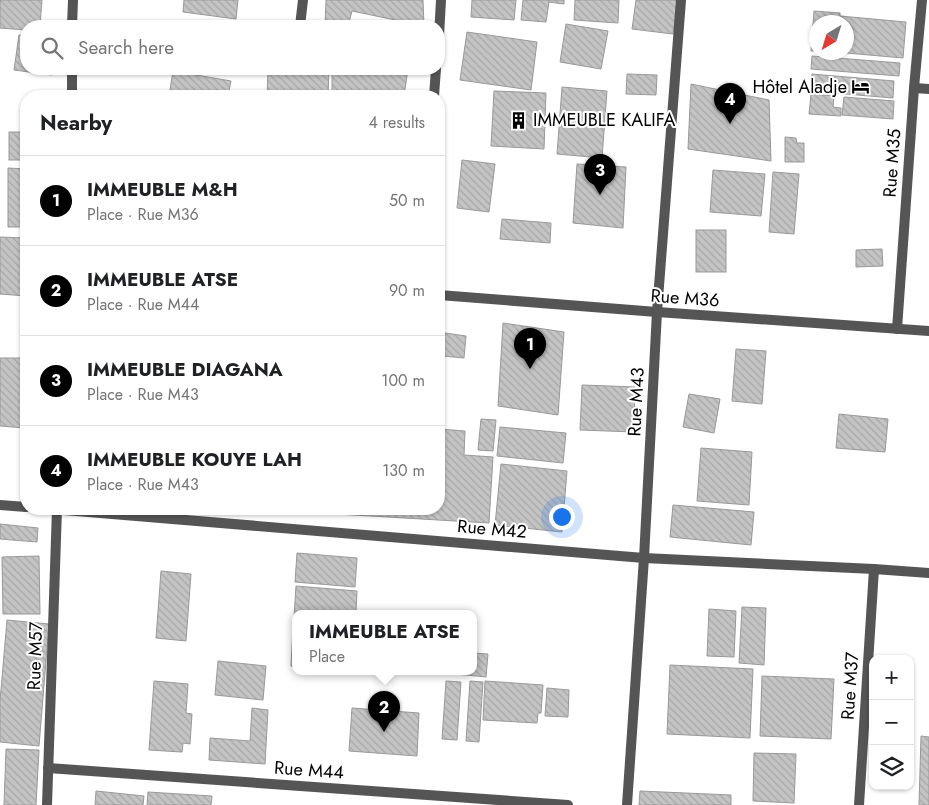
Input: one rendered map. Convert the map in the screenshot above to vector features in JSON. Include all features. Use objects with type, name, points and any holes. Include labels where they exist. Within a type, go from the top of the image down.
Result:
[{"type":"street","points":[[72,20],[73,0]]},
{"type":"street","points":[[301,20],[303,0]]},
{"type":"street","points":[[440,20],[441,0]]},
{"type":"street","name":"Rue M43","points":[[627,805],[644,558],[657,312],[681,0]]},
{"type":"street","name":"Rue M35","points":[[897,329],[922,0]]},
{"type":"street","points":[[72,75],[72,90]]},
{"type":"street","points":[[434,90],[436,75]]},
{"type":"street","points":[[914,88],[929,89]]},
{"type":"street","name":"Rue M36","points":[[445,295],[929,331]]},
{"type":"street","points":[[0,505],[20,507]]},
{"type":"street","name":"Rue M57","points":[[47,805],[57,515]]},
{"type":"street","name":"Rue M42","points":[[129,515],[644,558],[929,573]]},
{"type":"street","name":"Rue M37","points":[[859,805],[874,569]]},
{"type":"street","name":"Rue M44","points":[[48,768],[568,805]]},
{"type":"building","points":[[0,0],[42,0],[40,20],[20,20],[20,30],[0,28]]},
{"type":"building","points":[[184,0],[238,0],[236,19],[183,12]]},
{"type":"building","points":[[326,0],[423,0],[424,20],[395,20],[352,11],[350,20],[325,20]]},
{"type":"building","points":[[472,0],[516,0],[514,20],[471,17]]},
{"type":"building","points":[[523,0],[564,0],[564,4],[549,2],[546,22],[521,20]]},
{"type":"building","points":[[575,0],[619,0],[618,23],[574,20]]},
{"type":"building","points":[[636,0],[677,0],[673,34],[632,29]]},
{"type":"building","points":[[814,11],[840,13],[840,15],[814,15]]},
{"type":"building","points":[[854,17],[906,22],[903,58],[854,54]]},
{"type":"building","points":[[566,24],[608,31],[601,69],[560,62]]},
{"type":"building","points":[[467,32],[537,42],[531,90],[460,80]]},
{"type":"building","points":[[19,35],[20,35],[20,71],[14,70]]},
{"type":"building","points":[[854,59],[900,63],[899,76],[811,69],[812,60]]},
{"type":"building","points":[[627,74],[657,75],[656,95],[626,94]]},
{"type":"building","points":[[812,74],[894,81],[893,98],[810,91]]},
{"type":"building","points":[[172,75],[196,75],[231,81],[229,90],[170,90]]},
{"type":"building","points":[[268,75],[329,75],[328,90],[267,90]]},
{"type":"building","points":[[332,75],[407,75],[405,90],[332,90]]},
{"type":"building","points":[[691,84],[769,100],[771,161],[688,149]]},
{"type":"building","points":[[562,87],[607,91],[602,158],[557,154]]},
{"type":"building","name":"IMMEUBLE KALIFA","points":[[494,91],[546,93],[544,149],[491,146]]},
{"type":"building","points":[[811,94],[834,96],[833,107],[841,108],[841,116],[809,114]]},
{"type":"building","points":[[844,97],[894,101],[893,119],[842,115]]},
{"type":"building","points":[[9,132],[20,132],[20,160],[9,160]]},
{"type":"building","points":[[785,137],[796,138],[797,143],[804,143],[804,162],[785,162]]},
{"type":"building","points":[[462,160],[495,164],[489,212],[457,208]]},
{"type":"building","points":[[577,164],[626,167],[623,228],[573,223]]},
{"type":"building","points":[[8,168],[20,169],[20,227],[8,227]]},
{"type":"building","points":[[713,170],[765,174],[761,216],[710,212]]},
{"type":"building","points":[[773,172],[799,174],[794,234],[769,232]]},
{"type":"building","points":[[502,219],[551,223],[550,243],[500,239]]},
{"type":"building","points":[[696,230],[726,230],[726,272],[696,272]]},
{"type":"building","points":[[0,237],[20,238],[20,296],[0,294]]},
{"type":"building","points":[[882,249],[883,266],[856,267],[856,250]]},
{"type":"building","points":[[503,323],[564,332],[558,415],[498,406]]},
{"type":"building","points":[[445,333],[466,336],[464,358],[445,356]]},
{"type":"building","points":[[736,349],[766,351],[762,404],[732,401]]},
{"type":"building","points":[[0,358],[20,358],[20,428],[0,426]]},
{"type":"building","points":[[582,385],[635,387],[634,432],[580,430]]},
{"type":"building","points":[[689,394],[720,399],[714,433],[683,427]]},
{"type":"building","points":[[839,414],[888,419],[885,452],[836,448]]},
{"type":"building","points":[[481,419],[496,420],[493,451],[478,450]]},
{"type":"building","points":[[500,427],[566,433],[563,463],[497,456]]},
{"type":"building","points":[[445,429],[465,431],[464,455],[493,457],[489,523],[354,515],[445,515]]},
{"type":"building","points":[[701,448],[752,452],[749,505],[697,501]]},
{"type":"building","points":[[501,464],[567,471],[562,532],[495,525]]},
{"type":"building","points":[[673,505],[754,512],[751,545],[670,537]]},
{"type":"building","points":[[0,524],[38,528],[37,542],[0,539]]},
{"type":"building","points":[[297,553],[357,558],[355,587],[295,582]]},
{"type":"building","points":[[39,556],[40,614],[3,614],[2,557]]},
{"type":"building","points":[[161,571],[191,574],[186,641],[156,638]]},
{"type":"building","points":[[296,586],[357,591],[356,610],[294,610]]},
{"type":"building","points":[[742,607],[766,608],[764,665],[739,663]]},
{"type":"building","points":[[709,609],[736,611],[734,657],[707,656]]},
{"type":"building","points":[[7,620],[49,624],[39,746],[0,742],[0,701]]},
{"type":"building","points":[[477,653],[488,654],[486,677],[466,675],[477,675]]},
{"type":"building","points":[[218,661],[266,666],[263,700],[215,695]]},
{"type":"building","points":[[670,665],[753,669],[750,738],[667,734]]},
{"type":"building","points":[[762,676],[834,679],[831,739],[760,736]]},
{"type":"building","points":[[154,681],[188,684],[186,713],[192,714],[190,744],[183,743],[182,752],[149,750]]},
{"type":"building","points":[[446,681],[461,682],[457,740],[442,739]]},
{"type":"building","points":[[470,681],[483,682],[479,742],[466,741]]},
{"type":"building","points":[[485,681],[543,685],[541,713],[538,713],[537,723],[483,720]]},
{"type":"building","points":[[547,688],[569,690],[568,717],[545,716]]},
{"type":"building","points":[[252,708],[268,710],[265,764],[209,760],[210,738],[250,741]]},
{"type":"building","points":[[352,708],[419,713],[417,756],[349,751]]},
{"type":"building","points":[[921,736],[929,737],[929,805],[919,805]]},
{"type":"building","points":[[6,749],[39,750],[36,805],[4,805]]},
{"type":"building","points":[[754,753],[796,754],[794,803],[753,801]]},
{"type":"building","points":[[96,791],[144,796],[143,805],[95,805]]},
{"type":"building","points":[[640,791],[731,795],[731,805],[639,805]]},
{"type":"building","points":[[148,792],[212,796],[211,805],[147,805]]},
{"type":"place","name":"Hôtel Aladje","points":[[861,87]]},
{"type":"place","name":"IMMEUBLE KALIFA","points":[[519,120]]},
{"type":"place","name":"IMMEUBLE KOUYE LAH","points":[[730,124]]},
{"type":"place","name":"IMMEUBLE DIAGANA","points":[[600,195]]},
{"type":"place","name":"IMMEUBLE M&H","points":[[530,369]]},
{"type":"place","name":"IMMEUBLE ATSE","points":[[384,732]]}]
